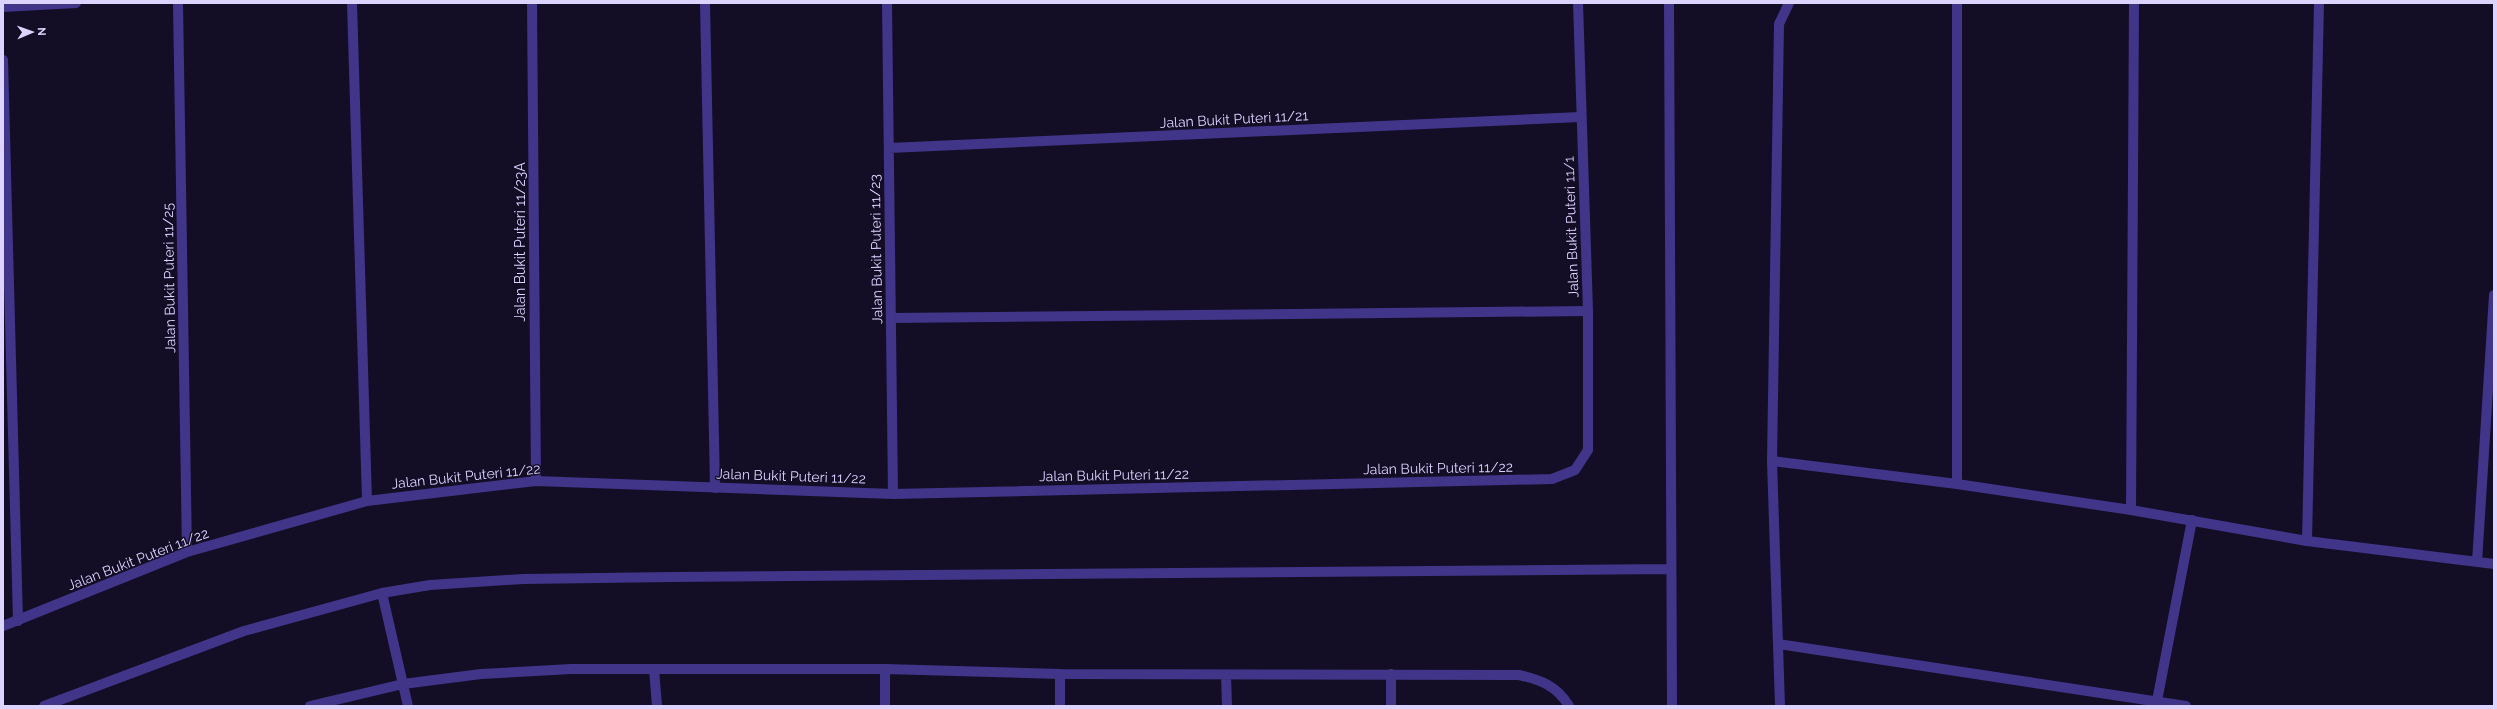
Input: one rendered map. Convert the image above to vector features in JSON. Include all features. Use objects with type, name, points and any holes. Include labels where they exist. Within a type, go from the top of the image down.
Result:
[{"type":"street","points":[[3,7],[76,3]]},
{"type":"street","name":"Jalan Bukit Puteri 11/25","points":[[178,3],[187,552]]},
{"type":"street","points":[[352,3],[367,501]]},
{"type":"street","name":"Jalan Bukit Puteri 11/23A","points":[[532,3],[536,481]]},
{"type":"street","points":[[704,3],[715,488]]},
{"type":"street","name":"Jalan Bukit Puteri 11/23","points":[[887,3],[893,494]]},
{"type":"street","name":"Jalan Bukit Puteri 11/1","points":[[1578,3],[1580,117],[1588,311],[1588,450]]},
{"type":"street","points":[[1669,3],[1672,706]]},
{"type":"street","points":[[1780,706],[1772,461],[1779,24],[1789,3]]},
{"type":"street","points":[[1957,3],[1957,484]]},
{"type":"street","points":[[2131,510],[2134,3]]},
{"type":"street","points":[[2307,541],[2319,3]]},
{"type":"street","points":[[3,60],[18,621]]},
{"type":"street","name":"Jalan Bukit Puteri 11/21","points":[[889,148],[1580,117]]},
{"type":"street","points":[[2477,562],[2492,379],[2494,295]]},
{"type":"street","points":[[891,318],[1588,311]]},
{"type":"street","name":"Jalan Bukit Puteri 11/22","points":[[3,626],[187,552],[367,501],[536,481],[893,494],[1552,479],[1575,470],[1588,450]]},
{"type":"street","points":[[1772,461],[1957,484],[2131,510],[2307,541],[2494,564]]},
{"type":"street","points":[[2157,704],[2192,520]]},
{"type":"street","points":[[44,706],[244,631],[382,593],[430,585],[523,579],[1671,569]]},
{"type":"street","points":[[382,593],[408,706]]},
{"type":"street","points":[[1778,644],[2157,704],[2186,706]]},
{"type":"street","points":[[310,706],[403,684],[480,674],[571,669],[885,668],[1060,674],[1519,675],[1540,680],[1557,689],[1569,706]]},
{"type":"street","points":[[885,668],[886,706]]},
{"type":"street","points":[[654,669],[657,706]]},
{"type":"street","points":[[1060,674],[1060,706]]},
{"type":"street","points":[[1390,674],[1391,706]]},
{"type":"street","points":[[1226,675],[1227,706]]}]
